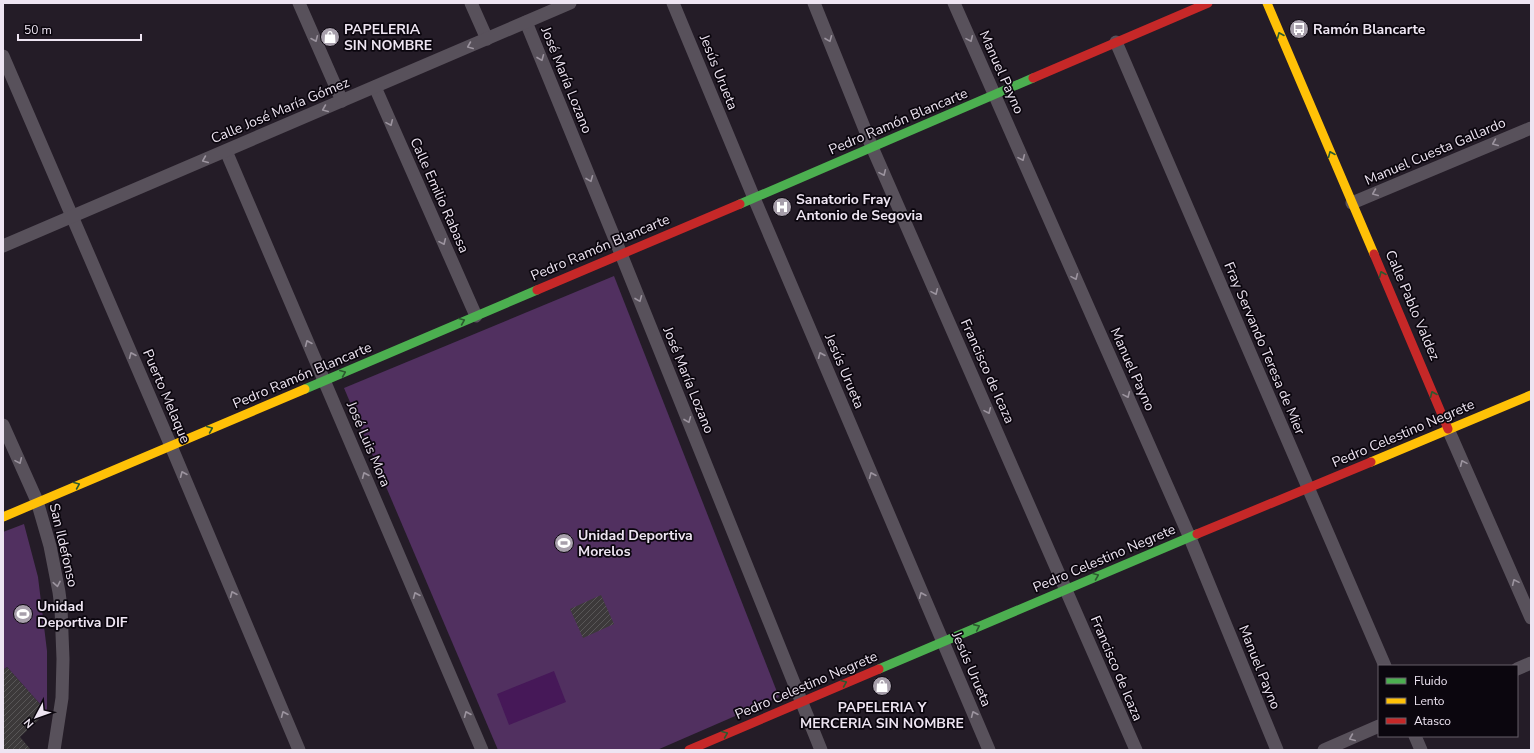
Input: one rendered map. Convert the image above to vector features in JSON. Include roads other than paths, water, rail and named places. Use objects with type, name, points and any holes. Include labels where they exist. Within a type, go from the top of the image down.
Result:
[{"type":"street","points":[[299,3],[342,101]]},
{"type":"street","points":[[471,3],[487,39]]},
{"type":"street","name":"Calle José María Gómez","points":[[3,246],[570,3]]},
{"type":"street","name":"Jesús Urueta","points":[[673,3],[754,198],[989,750]]},
{"type":"street","name":"Francisco de Icaza","points":[[814,3],[872,147],[1136,750]]},
{"type":"street","name":"Manuel Payno","points":[[954,3],[1190,538],[1277,750]]},
{"type":"street","name":"Pedro Ramón Blancarte","points":[[3,517],[754,198],[1208,3]]},
{"type":"street","name":"Calle Pablo Valdez","points":[[1267,3],[1448,429],[1531,618]]},
{"type":"street","name":"José María Lozano","points":[[526,22],[821,750]]},
{"type":"street","name":"Fray Servando Teresa de Mier","points":[[1116,42],[1385,665]]},
{"type":"street","name":"Puerto Melaque","points":[[3,56],[171,446],[299,750]]},
{"type":"street","name":"Calle Emilio Rabasa","points":[[374,87],[476,316]]},
{"type":"street","name":"Manuel Cuesta Gallardo","points":[[1352,203],[1531,128]]},
{"type":"street","name":"José Luis Mora","points":[[226,151],[482,750]]},
{"type":"street","name":"Pedro Celestino Negrete","points":[[689,750],[1066,588],[1190,538],[1531,395]]},
{"type":"street","name":"San Ildefonso","points":[[3,425],[38,501],[50,546],[61,608],[63,659],[62,698],[54,750]]},
{"type":"street","points":[[1518,669],[1531,663]]},
{"type":"street","points":[[1324,750],[1378,726]]},
{"type":"street","points":[[1415,737],[1421,750]]},
{"type":"place","name":"Ramón Blancarte","points":[[1299,29]]},
{"type":"place","name":"PAPELERIA SIN NOMBRE","points":[[330,37]]},
{"type":"place","name":"Sanatorio Fray Antonio de Segovia","points":[[782,207]]},
{"type":"place","name":"Unidad Deportiva Morelos","points":[[564,543]]},
{"type":"place","name":"Unidad Deportiva DIF","points":[[23,614]]},
{"type":"place","name":"PAPELERIA Y MERCERIA SIN NOMBRE","points":[[882,686]]}]
